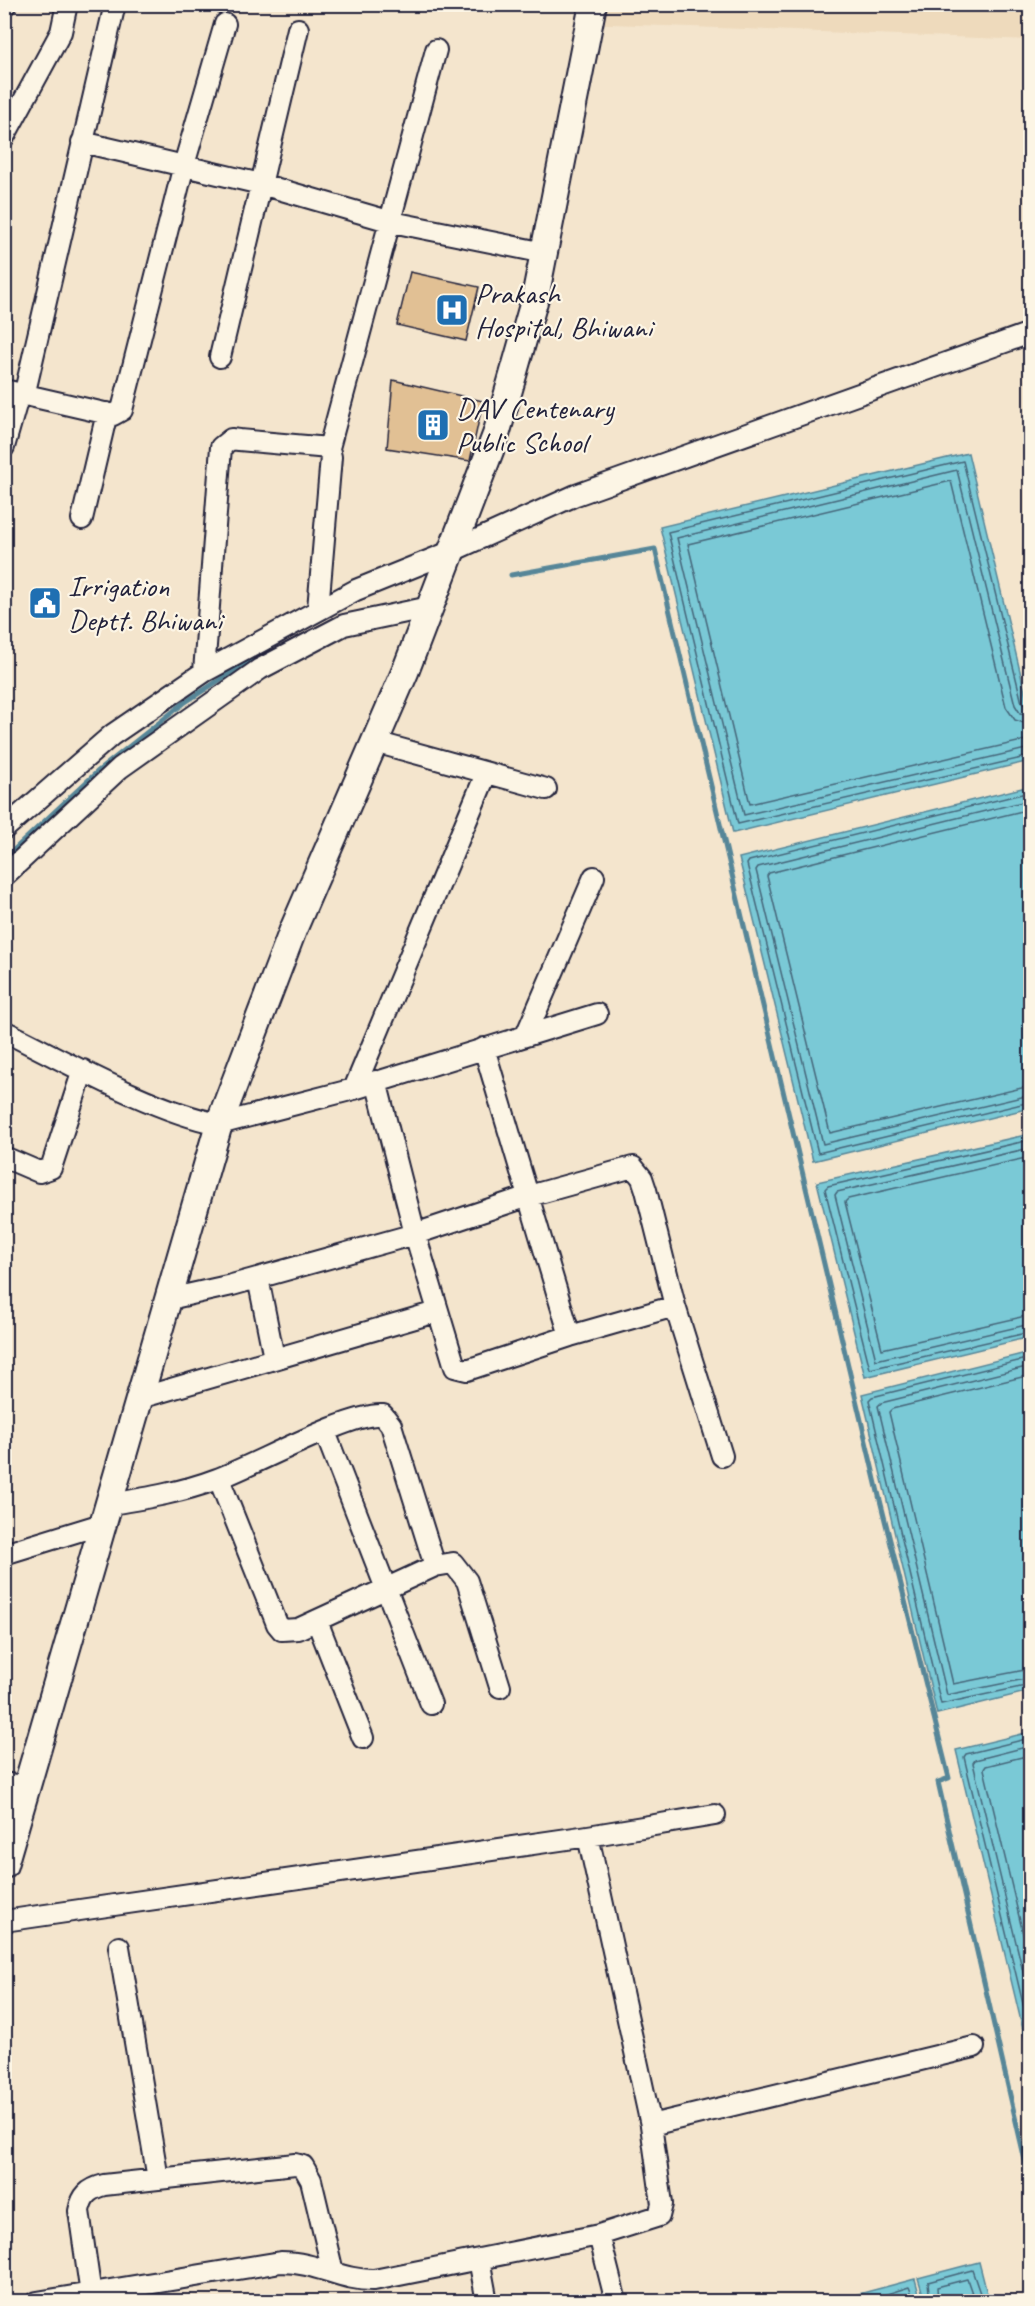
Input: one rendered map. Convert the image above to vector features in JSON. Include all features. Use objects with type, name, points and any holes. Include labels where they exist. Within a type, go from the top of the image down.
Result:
[{"type":"main road","points":[[4,1865],[16,1785],[108,1513],[219,1124],[293,930],[375,742],[496,435],[545,253],[593,4]]},
{"type":"street","points":[[4,137],[62,32],[67,4]]},
{"type":"street","points":[[4,447],[115,4]]},
{"type":"street","points":[[16,393],[106,413],[116,414],[124,405],[184,165],[225,24]]},
{"type":"street","points":[[220,357],[298,29]]},
{"type":"street","points":[[318,609],[331,457],[329,448],[392,222],[436,50]]},
{"type":"street","points":[[82,142],[261,184],[392,222],[545,253]]},
{"type":"street","points":[[4,829],[112,735],[204,672],[356,590],[450,552],[576,495],[1030,333]]},
{"type":"street","points":[[82,519],[106,413]]},
{"type":"street","points":[[204,672],[221,447],[231,439],[329,448]]},
{"type":"street","points":[[4,876],[120,768],[260,669],[344,625],[430,607]]},
{"type":"street","points":[[375,742],[546,789]]},
{"type":"street","points":[[354,1089],[486,774]]},
{"type":"street","points":[[526,1035],[594,877]]},
{"type":"street","points":[[4,1031],[83,1070],[178,1112],[219,1124],[354,1089],[597,1014]]},
{"type":"street","points":[[484,1048],[570,1336]]},
{"type":"street","points":[[4,1157],[39,1172],[51,1168],[83,1070]]},
{"type":"street","points":[[376,1081],[436,1312],[455,1367],[463,1371],[570,1336],[675,1306]]},
{"type":"street","points":[[169,1299],[258,1278],[415,1234],[529,1196],[628,1167],[636,1168],[646,1190],[675,1306],[722,1456]]},
{"type":"street","points":[[258,1278],[274,1358]]},
{"type":"street","points":[[140,1398],[436,1312]]},
{"type":"street","points":[[4,1554],[108,1513],[219,1479],[325,1432],[371,1415],[383,1415],[388,1419],[435,1566]]},
{"type":"street","points":[[325,1432],[431,1704]]},
{"type":"street","points":[[219,1479],[277,1624],[288,1632],[387,1590],[435,1566],[453,1563],[467,1581],[500,1687]]},
{"type":"street","points":[[317,1621],[363,1738]]},
{"type":"street","points":[[4,1921],[588,1836],[715,1815]]},
{"type":"street","points":[[37,2301],[91,2297],[281,2262],[308,2263],[362,2280],[374,2280],[599,2235],[652,2219],[661,2213],[651,2125],[588,1836]]},
{"type":"street","points":[[119,1947],[158,2179]]},
{"type":"street","points":[[651,2125],[974,2047]]},
{"type":"street","points":[[91,2297],[81,2226],[81,2202],[93,2188],[295,2164],[303,2166],[311,2180],[333,2272]]},
{"type":"street","points":[[599,2235],[616,2301]]},
{"type":"street","points":[[479,2259],[487,2301]]},
{"type":"shaded area","points":[[589,4],[1030,5],[1030,40],[585,23]]},
{"type":"water","points":[[968,453],[1030,713],[1030,761],[733,833],[660,527]]},
{"type":"water","points":[[1030,786],[1030,1108],[813,1161],[739,858]]},
{"type":"water","points":[[1030,1134],[1030,1337],[865,1377],[817,1182]]},
{"type":"water","points":[[1030,1352],[1030,1691],[937,1714],[862,1394]]},
{"type":"water","points":[[1030,1732],[1030,2059],[956,1750]]},
{"type":"water","points":[[979,2262],[989,2301],[925,2301],[918,2278]]},
{"type":"water","points":[[915,2279],[921,2301],[857,2301],[855,2295]]},
{"type":"building","points":[[410,272],[479,287],[466,341],[397,325]]},
{"type":"building","name":"DAV Centenary Public School","points":[[393,380],[483,401],[470,461],[387,448]]},
{"type":"waterway","points":[[511,575],[655,549],[877,1488],[949,1778],[938,1782],[1030,2182]]},
{"type":"waterway","points":[[4,859],[97,772],[184,703],[270,647]]},
{"type":"place","name":"Prakash Hospital, Bhiwani","points":[[452,310]]},
{"type":"place","name":"DAV Centenary Public School","points":[[433,425]]},
{"type":"place","name":"Irrigation Deptt. Bhiwani","points":[[45,603]]}]
